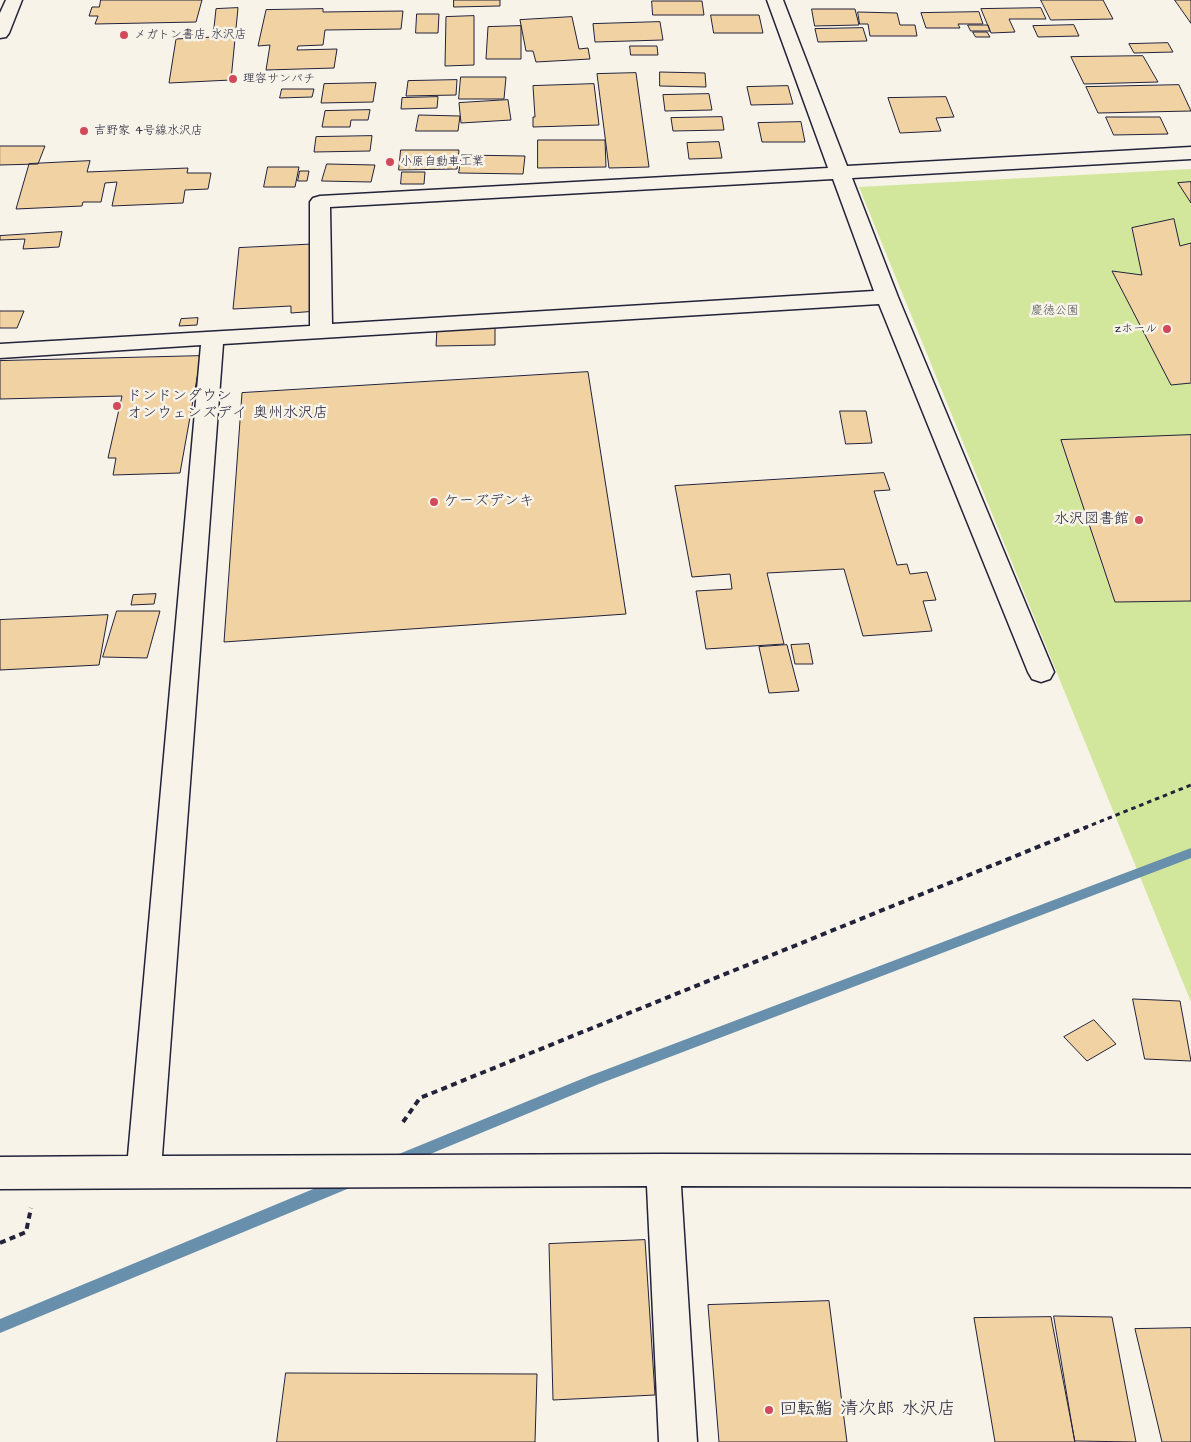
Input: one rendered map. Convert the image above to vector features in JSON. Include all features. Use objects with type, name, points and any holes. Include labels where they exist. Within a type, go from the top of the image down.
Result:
[{"type":"main road","points":[[0,33],[14,0]]},
{"type":"main road","points":[[775,0],[887,297],[1041,672]]},
{"type":"main road","points":[[322,330],[320,202],[1191,154]]},
{"type":"main road","points":[[0,351],[887,297]]},
{"type":"main road","points":[[144,1173],[212,338]]},
{"type":"main road","points":[[663,1170],[678,1442]]},
{"type":"main road","points":[[0,1173],[663,1170],[1191,1171]]},
{"type":"path","points":[[403,1122],[420,1098],[1191,785]]},
{"type":"path","points":[[0,1244],[26,1232],[39,1173]]},
{"type":"green space","name":"慶徳公園","points":[[1191,169],[1191,1002],[859,187]]},
{"type":"building","points":[[101,0],[202,0],[196,22],[95,24],[98,16],[89,16],[92,7],[99,7]]},
{"type":"building","points":[[454,0],[500,0],[500,6],[454,7]]},
{"type":"building","points":[[1041,0],[1103,0],[1113,19],[1051,20]]},
{"type":"building","points":[[1175,0],[1191,0],[1191,23]]},
{"type":"building","points":[[652,1],[702,1],[704,15],[653,15]]},
{"type":"building","points":[[238,8],[231,80],[169,83],[176,39],[213,37],[216,9]]},
{"type":"building","points":[[1041,8],[1046,19],[1009,19],[1015,32],[991,33],[981,9]]},
{"type":"building","points":[[323,9],[323,12],[403,11],[401,29],[325,30],[323,45],[298,46],[297,50],[337,49],[334,68],[266,70],[270,45],[258,46],[266,10]]},
{"type":"building","points":[[812,9],[855,9],[859,25],[815,26]]},
{"type":"building","points":[[858,12],[897,13],[900,25],[915,25],[917,36],[870,36],[868,24],[860,24]]},
{"type":"building","points":[[979,12],[983,24],[958,24],[960,28],[926,28],[921,13]]},
{"type":"building","points":[[417,14],[439,14],[438,33],[416,33]]},
{"type":"building","points":[[711,15],[759,15],[763,33],[714,33]]},
{"type":"building","points":[[474,16],[474,65],[445,66],[446,17]]},
{"type":"building","points":[[572,17],[579,49],[588,48],[590,59],[536,62],[533,51],[526,51],[520,20]]},
{"type":"building","points":[[660,22],[663,40],[595,42],[593,24]]},
{"type":"building","points":[[968,25],[988,25],[990,31],[971,31]]},
{"type":"building","points":[[1074,25],[1079,36],[1038,37],[1033,26]]},
{"type":"building","points":[[521,26],[521,59],[486,59],[488,27]]},
{"type":"building","points":[[863,28],[867,41],[818,42],[815,29]]},
{"type":"building","points":[[973,32],[987,32],[990,37],[976,37]]},
{"type":"building","points":[[1168,43],[1173,52],[1134,53],[1129,44]]},
{"type":"building","points":[[630,46],[657,46],[658,55],[631,55]]},
{"type":"building","points":[[1143,56],[1158,82],[1084,84],[1071,57]]},
{"type":"building","points":[[660,72],[705,73],[706,87],[660,86]]},
{"type":"building","points":[[636,73],[649,167],[609,168],[597,74]]},
{"type":"building","points":[[461,77],[506,77],[504,99],[459,99]]},
{"type":"building","points":[[457,80],[456,95],[406,96],[408,81]]},
{"type":"building","points":[[376,83],[373,102],[321,103],[324,84]]},
{"type":"building","points":[[594,84],[599,125],[533,127],[533,117],[535,117],[533,86]]},
{"type":"building","points":[[1179,85],[1191,111],[1098,113],[1086,87]]},
{"type":"building","points":[[788,86],[793,104],[751,105],[747,87]]},
{"type":"building","points":[[282,89],[314,89],[312,97],[280,98]]},
{"type":"building","points":[[709,94],[712,110],[665,111],[663,95]]},
{"type":"building","points":[[438,97],[437,108],[401,109],[402,98]]},
{"type":"building","points":[[946,97],[954,117],[936,118],[941,131],[900,133],[888,98]]},
{"type":"building","points":[[508,100],[511,120],[461,123],[459,103]]},
{"type":"building","points":[[370,110],[368,120],[351,120],[350,127],[322,127],[325,111]]},
{"type":"building","points":[[419,115],[460,116],[458,131],[416,131]]},
{"type":"building","points":[[722,117],[724,130],[673,131],[671,118]]},
{"type":"building","points":[[1106,117],[1160,117],[1168,134],[1114,135]]},
{"type":"building","points":[[801,122],[805,142],[762,142],[758,123]]},
{"type":"building","points":[[372,136],[370,151],[314,152],[316,137]]},
{"type":"building","points":[[538,140],[605,140],[606,167],[538,168]]},
{"type":"building","points":[[719,142],[722,158],[689,159],[687,143]]},
{"type":"building","points":[[0,146],[45,146],[38,164],[0,165]]},
{"type":"building","points":[[401,150],[459,150],[457,169],[399,170]]},
{"type":"building","points":[[462,155],[525,156],[523,174],[459,173]]},
{"type":"building","points":[[90,161],[87,172],[188,168],[187,173],[211,173],[208,189],[185,190],[183,203],[112,206],[117,182],[105,183],[101,202],[83,202],[82,206],[16,209],[29,164]]},
{"type":"building","points":[[327,164],[375,165],[371,182],[322,181]]},
{"type":"building","points":[[268,167],[299,167],[295,187],[264,187]]},
{"type":"building","points":[[300,171],[309,171],[307,181],[298,181]]},
{"type":"building","points":[[402,172],[425,172],[424,184],[401,184]]},
{"type":"building","points":[[1191,182],[1191,203],[1178,183]]},
{"type":"building","name":"zホール","points":[[1174,219],[1180,246],[1191,243],[1191,383],[1171,385],[1112,271],[1142,275],[1132,228]]},
{"type":"building","points":[[62,232],[59,247],[23,249],[25,239],[0,240],[0,236]]},
{"type":"building","points":[[320,244],[317,311],[291,313],[291,306],[233,309],[239,248]]},
{"type":"building","points":[[0,311],[24,311],[17,328],[0,328]]},
{"type":"building","points":[[198,318],[197,325],[179,326],[181,319]]},
{"type":"building","points":[[495,328],[495,345],[436,346],[437,329]]},
{"type":"building","points":[[201,356],[180,473],[113,475],[116,458],[108,458],[122,396],[0,399],[0,361]]},
{"type":"building","points":[[588,372],[626,614],[224,642],[242,393]]},
{"type":"building","points":[[840,411],[866,411],[872,443],[846,444]]},
{"type":"building","name":"水沢図書館","points":[[1191,435],[1191,601],[1115,602],[1061,440]]},
{"type":"building","points":[[884,473],[890,490],[874,491],[897,565],[907,564],[910,574],[927,572],[936,600],[923,601],[932,631],[863,636],[844,569],[767,573],[784,644],[706,649],[696,591],[732,589],[730,574],[692,577],[675,486]]},
{"type":"building","points":[[156,594],[154,604],[131,605],[133,595]]},
{"type":"building","points":[[117,611],[160,611],[147,658],[103,657]]},
{"type":"building","points":[[108,615],[99,665],[0,670],[0,620]]},
{"type":"building","points":[[809,644],[813,664],[795,664],[791,645]]},
{"type":"building","points":[[787,645],[799,691],[769,693],[759,647]]},
{"type":"building","points":[[1133,999],[1180,1001],[1191,1061],[1145,1059]]},
{"type":"building","points":[[1094,1020],[1116,1044],[1087,1061],[1064,1037]]},
{"type":"building","points":[[645,1240],[655,1395],[553,1400],[549,1244]]},
{"type":"building","points":[[829,1301],[847,1442],[719,1442],[708,1305]]},
{"type":"building","points":[[1054,1316],[1112,1317],[1136,1442],[1075,1441]]},
{"type":"building","points":[[1051,1317],[1075,1442],[995,1442],[974,1318]]},
{"type":"building","points":[[1191,1328],[1191,1442],[1162,1442],[1135,1329]]},
{"type":"building","points":[[286,1373],[537,1374],[535,1442],[277,1442]]},
{"type":"waterway","points":[[399,1161],[594,1080],[1191,853]]},
{"type":"waterway","points":[[0,1326],[347,1182]]},
{"type":"place","name":"メガトン書店 水沢店","points":[[124,35]]},
{"type":"place","name":"理容サンパチ","points":[[233,79]]},
{"type":"place","name":"吉野家 4号線水沢店","points":[[84,131]]},
{"type":"place","name":"小原自動車工業","points":[[390,162]]},
{"type":"place","name":"zホール","points":[[1167,329]]},
{"type":"place","name":"ドンドンダウン オンウェンズデイ 奥州水沢店","points":[[117,406]]},
{"type":"place","name":"ケーズデンキ","points":[[434,502]]},
{"type":"place","name":"水沢図書館","points":[[1139,520]]},
{"type":"place","name":"回転鮨 清次郎 水沢店","points":[[769,1410]]}]
